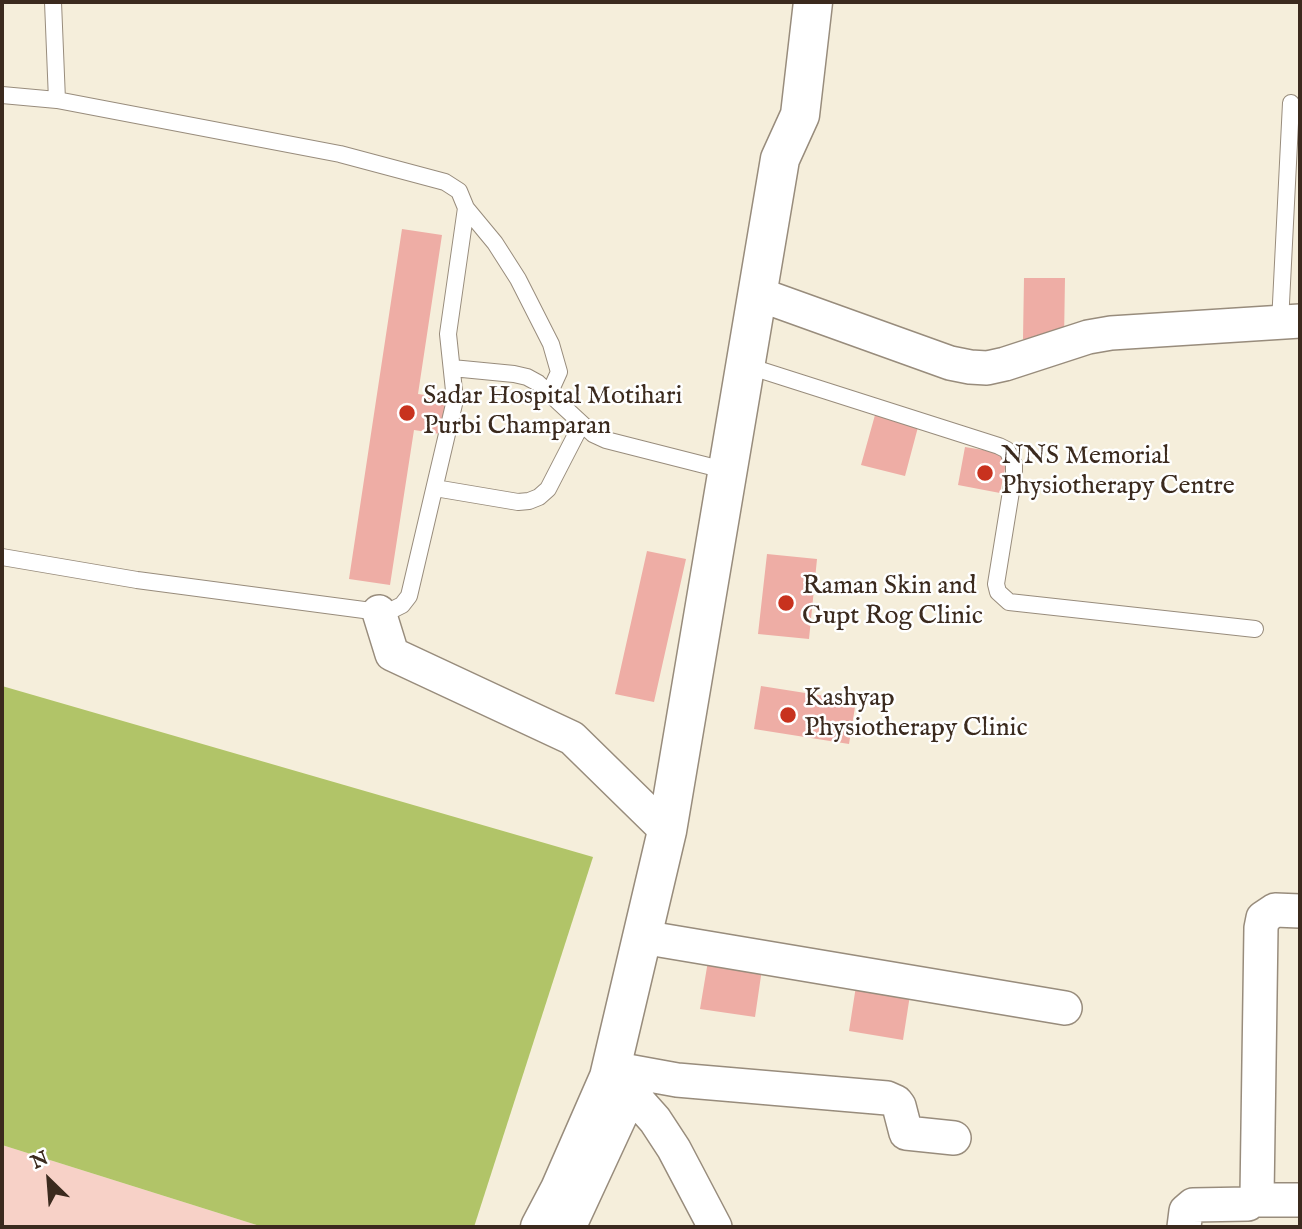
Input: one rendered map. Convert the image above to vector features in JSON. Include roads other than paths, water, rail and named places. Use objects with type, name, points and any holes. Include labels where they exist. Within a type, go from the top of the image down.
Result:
[{"type":"main road","points":[[780,159],[774,113],[787,2]]},
{"type":"main road","points":[[540,1227],[617,1080],[642,937],[667,831],[780,159],[800,115],[813,2]]},
{"type":"street","points":[[758,294],[970,368],[1005,364],[1088,337],[1111,333],[1290,322]]},
{"type":"street","points":[[379,612],[392,654],[572,738],[667,831]]},
{"type":"street","points":[[1255,1200],[1258,1192],[1261,928],[1264,918],[1275,910],[1300,911]]},
{"type":"street","points":[[642,937],[1065,1008]]},
{"type":"street","points":[[617,1080],[677,1080],[887,1098],[899,1106],[906,1133],[954,1138]]},
{"type":"street","points":[[569,1227],[617,1080]]},
{"type":"street","points":[[617,1080],[655,1120],[674,1149],[715,1227]]},
{"type":"street","points":[[1184,1227],[1186,1211],[1193,1205],[1243,1204],[1255,1200],[1300,1200]]},
{"type":"lane","points":[[53,2],[57,100]]},
{"type":"lane","points":[[2,95],[57,100],[340,154],[445,182],[459,191],[466,208],[506,261],[538,316],[551,344],[559,372],[549,394]]},
{"type":"lane","points":[[1290,322],[1291,103]]},
{"type":"lane","points":[[2,557],[138,580],[379,612],[402,605],[409,596],[455,400],[448,334],[466,208]]},
{"type":"lane","points":[[745,365],[1007,450],[1014,464],[1014,473],[996,584],[998,592],[1009,602],[1255,629]]},
{"type":"lane","points":[[452,369],[514,374],[538,383],[581,425],[606,440],[728,471]]},
{"type":"lane","points":[[435,488],[518,502],[540,497],[548,489],[581,425]]},
{"type":"place","name":"Sadar Hospital Motihari Purbi Champaran","points":[[407,413]]},
{"type":"place","name":"NNS Memorial Physiotherapy Centre","points":[[985,473]]},
{"type":"place","name":"Raman Skin and Gupt Rog Clinic","points":[[786,603]]},
{"type":"place","name":"Kashyap Physiotherapy Clinic","points":[[788,715]]}]
